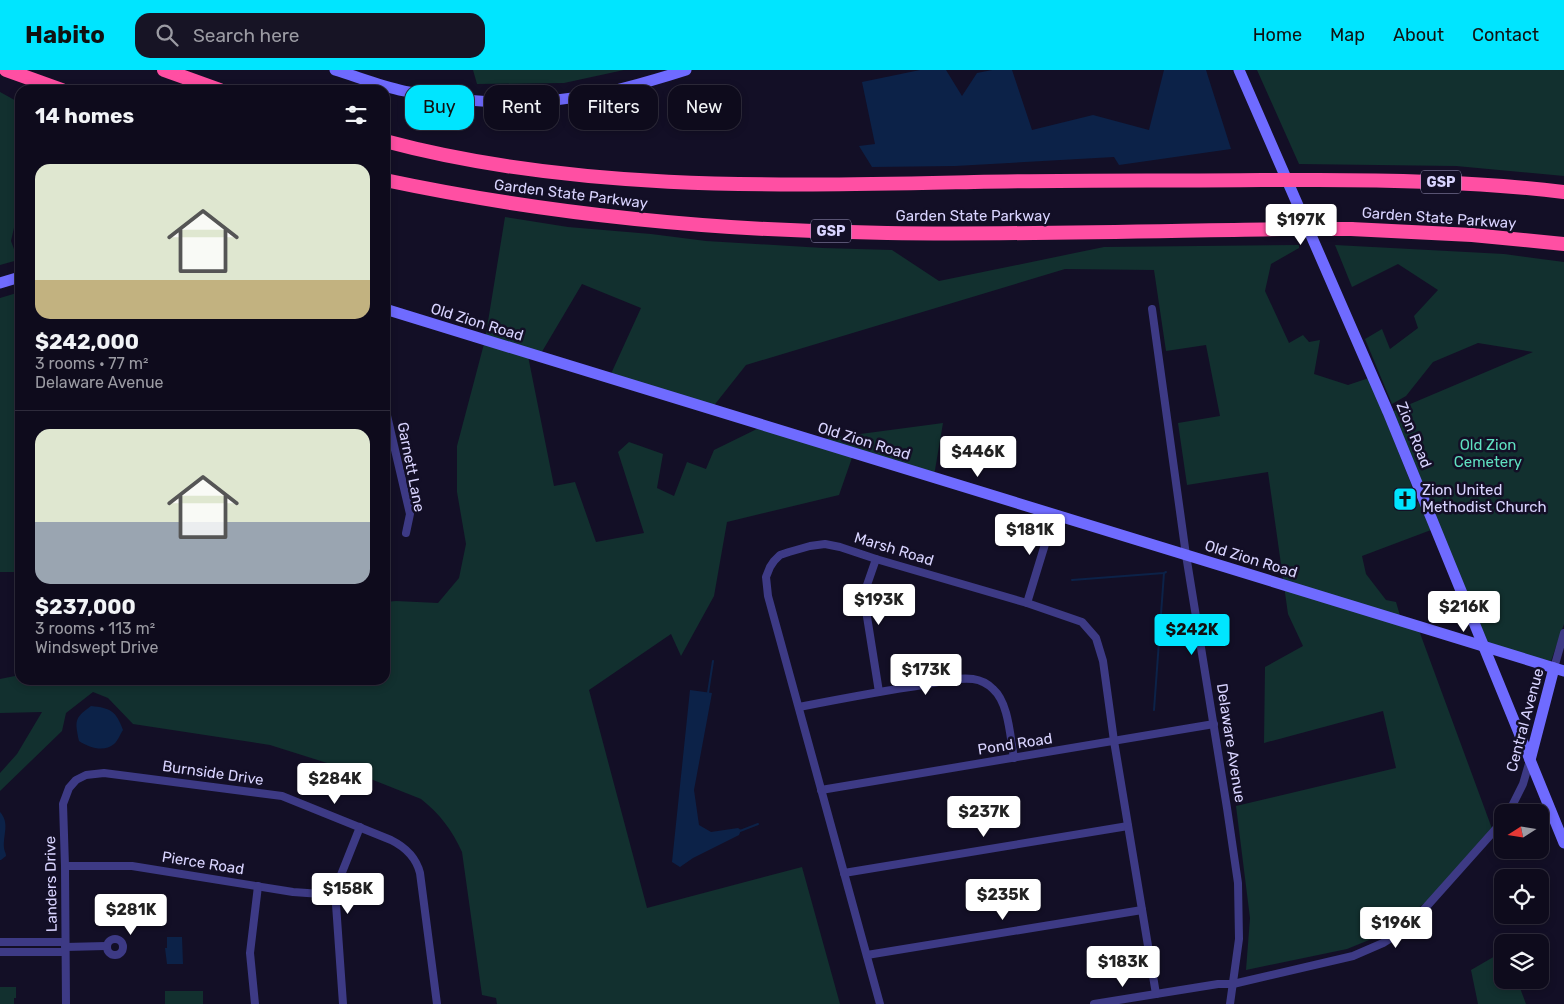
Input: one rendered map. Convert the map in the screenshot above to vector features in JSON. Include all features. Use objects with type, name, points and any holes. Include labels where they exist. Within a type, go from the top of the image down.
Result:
[{"type":"highway","points":[[6,70],[48,85]]},
{"type":"highway","points":[[164,70],[206,85]]},
{"type":"highway","name":"Garden State Parkway","points":[[390,142],[446,155],[525,169],[657,181],[811,185],[1389,180],[1510,185],[1564,192]]},
{"type":"highway","name":"Garden State Parkway","points":[[390,181],[508,203],[634,218],[758,228],[888,233],[1351,229],[1472,235],[1564,244]]},
{"type":"street","points":[[335,70],[381,85]]},
{"type":"street","points":[[390,87],[464,100],[541,101],[589,95],[627,87],[686,70]]},
{"type":"street","name":"Zion Road","points":[[1239,70],[1388,412],[1564,843]]},
{"type":"street","points":[[0,283],[15,278]]},
{"type":"street","name":"Delaware Avenue","points":[[1152,309],[1186,555],[1238,884],[1239,939],[1230,1004]]},
{"type":"street","name":"Old Zion Road","points":[[390,311],[1559,669]]},
{"type":"street","name":"Garnett Lane","points":[[390,441],[410,514],[406,533]]},
{"type":"street","points":[[1027,603],[1054,515]]},
{"type":"street","name":"Marsh Road","points":[[880,1004],[768,596],[766,577],[780,555],[819,544],[840,547],[1027,603],[1082,622],[1096,638],[1103,661],[1114,741],[1156,994]]},
{"type":"street","points":[[876,559],[867,585],[865,604],[879,692]]},
{"type":"street","name":"Central Avenue","points":[[1513,804],[1523,784],[1559,669],[1564,632]]},
{"type":"street","points":[[799,707],[879,692],[954,680],[972,679],[994,690],[1001,699],[1014,758]]},
{"type":"street","name":"Pond Road","points":[[821,790],[1214,724]]},
{"type":"street","name":"Burnside Drive","points":[[86,775],[104,772],[282,796],[398,844],[410,853],[417,864],[422,878],[437,1004]]},
{"type":"street","name":"Landers Drive","points":[[66,1004],[63,804],[69,788],[76,780],[86,775]]},
{"type":"street","points":[[844,872],[1128,826]]},
{"type":"street","points":[[343,1004],[335,895],[337,885],[360,827]]},
{"type":"street","points":[[1094,1004],[1218,984],[1233,984],[1354,956],[1383,943],[1402,931],[1419,916],[1494,831]]},
{"type":"street","name":"Pierce Road","points":[[65,866],[132,866],[293,892],[335,895]]},
{"type":"street","points":[[255,1004],[250,953],[258,886]]},
{"type":"street","points":[[867,955],[1142,910]]},
{"type":"street","points":[[0,942],[65,947]]},
{"type":"street","points":[[0,952],[106,946]]},
{"type":"green space","points":[[473,70],[624,70],[564,83],[477,84]]},
{"type":"green space","points":[[1257,70],[1564,70],[1564,176],[1456,166],[1299,164]]},
{"type":"green space","points":[[0,92],[15,100],[15,223],[11,241],[15,252],[15,261],[0,265]]},
{"type":"green space","points":[[505,217],[568,227],[706,241],[892,250],[939,281],[1104,247],[1299,245],[1299,248],[1271,264],[1265,291],[1289,343],[1303,335],[1309,342],[1320,340],[1314,374],[1348,385],[1369,378],[1412,486],[1396,494],[1399,501],[1393,504],[1395,510],[1420,501],[1431,530],[1362,556],[1366,574],[1386,600],[1396,602],[1401,619],[1417,625],[1494,834],[1447,887],[1379,936],[1347,949],[1246,970],[1250,918],[1236,806],[1396,768],[1383,711],[1264,743],[1265,667],[1303,646],[1288,614],[1268,472],[1187,485],[1178,423],[1220,416],[1206,345],[1166,351],[1154,270],[1065,269],[746,365],[712,408],[610,376],[641,308],[582,284],[540,355],[527,351],[554,486],[575,482],[596,542],[644,533],[618,452],[629,442],[663,454],[657,488],[674,496],[687,462],[706,469],[714,450],[765,425],[815,440],[943,423],[934,476],[854,452],[839,495],[727,522],[714,596],[681,656],[671,634],[589,690],[647,908],[802,867],[840,1004],[497,1004],[496,998],[482,995],[462,852],[445,823],[421,799],[343,768],[270,745],[133,724],[108,698],[93,692],[66,713],[62,731],[0,791],[0,773],[17,754],[42,712],[0,713],[0,679],[15,676],[15,685],[390,685],[390,602],[438,603],[459,578],[466,544],[457,492],[457,446],[485,340]]},
{"type":"green space","name":"Old Zion Cemetery","points":[[1335,245],[1504,254],[1564,262],[1564,624],[1551,661],[1484,646],[1389,413],[1533,352],[1478,343],[1433,362],[1406,396],[1392,404],[1365,339],[1382,329],[1390,349],[1418,328],[1414,316],[1438,290],[1398,264],[1352,287]]},
{"type":"green space","points":[[15,294],[15,572],[0,572],[0,298]]},
{"type":"green space","points":[[1494,957],[1494,989],[1520,989],[1526,1004],[1478,1004],[1471,970]]},
{"type":"green space","points":[[0,987],[16,987],[14,1004],[0,1004]]},
{"type":"green space","points":[[165,991],[203,991],[203,1004],[165,1004]]},
{"type":"water","points":[[920,70],[946,70],[962,96],[977,73],[992,70],[1012,70],[1032,130],[1093,115],[1149,130],[1164,70],[1206,70],[1231,149],[1119,165],[1114,157],[955,166],[872,167],[859,146],[875,144],[862,82]]},
{"type":"water","points":[[690,690],[712,693],[694,790],[699,825],[711,832],[738,828],[741,830],[739,835],[693,858],[680,867],[672,862]]},
{"type":"water","points":[[91,706],[108,709],[118,719],[123,730],[117,741],[110,747],[101,749],[79,741],[77,720]]},
{"type":"water","points":[[0,812],[5,820],[4,848],[6,856],[1,860],[0,860]]},
{"type":"water","points":[[167,937],[182,937],[183,964],[167,964],[165,948],[167,948]]},
{"type":"waterway","points":[[1072,580],[1166,572]]},
{"type":"waterway","points":[[1154,710],[1164,573]]},
{"type":"waterway","points":[[708,693],[713,661]]},
{"type":"waterway","points":[[740,831],[758,824]]},
{"type":"place","name":"Zion United Methodist Church","points":[[1405,499]]}]
